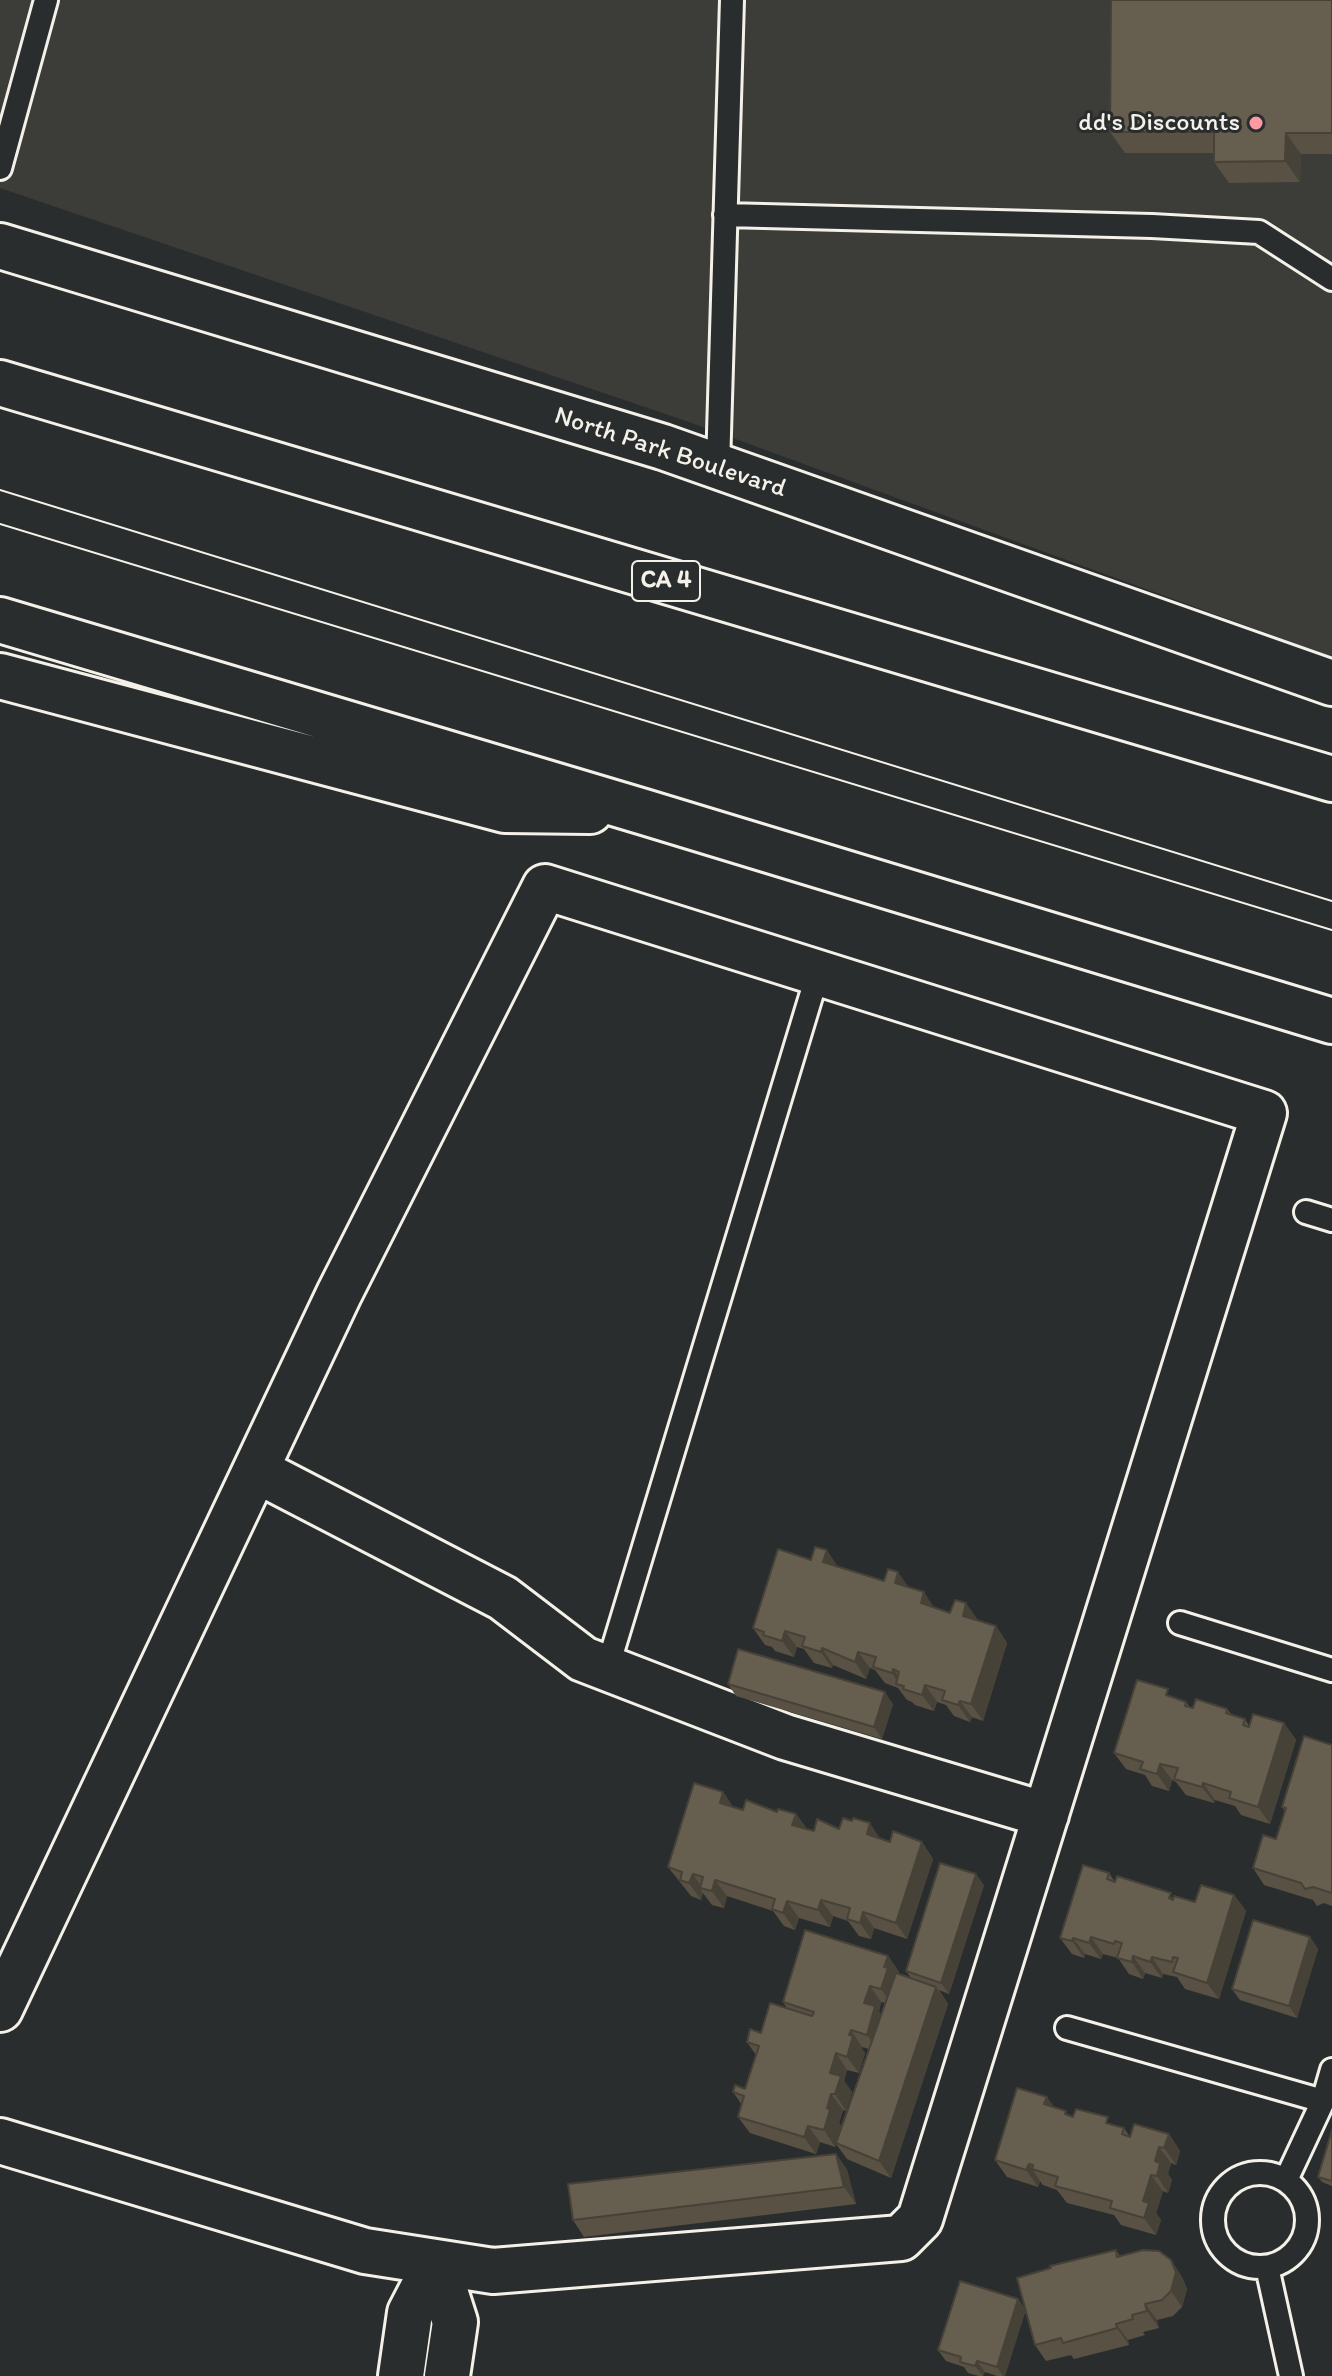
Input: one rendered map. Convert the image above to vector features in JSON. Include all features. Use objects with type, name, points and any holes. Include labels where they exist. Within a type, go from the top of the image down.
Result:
[{"type":"main road","name":"North Park Boulevard","points":[[0,246],[663,447],[1332,683]]},
{"type":"main road","name":"CA 4","points":[[0,383],[1332,779]]},
{"type":"main road","points":[[0,620],[1332,1021]]},
{"type":"main road","points":[[0,676],[505,810],[644,812]]},
{"type":"main road","points":[[0,2009],[339,1294],[545,887],[1264,1113],[920,2219],[901,2238],[493,2271],[365,2251],[0,2141]]},
{"type":"main road","points":[[256,1470],[503,1598],[583,1659],[785,1737],[1046,1815]]},
{"type":"main road","points":[[401,2376],[410,2313],[436,2263]]},
{"type":"main road","points":[[436,2263],[455,2322],[447,2376]]},
{"type":"lane","points":[[0,168],[46,0]]},
{"type":"lane","points":[[718,466],[732,0]]},
{"type":"lane","points":[[725,215],[1152,226],[1259,232],[1332,279]]},
{"type":"lane","points":[[607,1669],[818,973]]},
{"type":"lane","points":[[1306,1212],[1332,1220]]},
{"type":"lane","points":[[1180,1623],[1332,1670]]},
{"type":"lane","points":[[1067,2028],[1323,2101]]},
{"type":"lane","points":[[1286,2180],[1323,2101],[1332,2070]]},
{"type":"lane","points":[[1262,2173],[1286,2180],[1296,2189],[1308,2215],[1302,2244],[1281,2263],[1267,2267],[1250,2266],[1235,2260],[1222,2249],[1215,2234],[1213,2218],[1216,2202],[1225,2188],[1238,2178],[1262,2173]]},
{"type":"lane","points":[[1267,2267],[1291,2376]]},
{"type":"shaded area","points":[[0,0],[1332,0],[1332,657],[689,422],[0,188]]},
{"type":"building","points":[[1111,0],[1332,0],[1332,133],[1286,133],[1285,161],[1214,162],[1214,132],[1110,132]]},
{"type":"building","points":[[815,1547],[827,1550],[823,1562],[884,1581],[888,1569],[898,1572],[895,1583],[924,1592],[921,1603],[950,1613],[955,1600],[966,1603],[963,1616],[996,1626],[971,1704],[960,1701],[958,1705],[942,1700],[945,1691],[925,1685],[922,1695],[903,1689],[904,1686],[896,1684],[899,1672],[873,1667],[876,1657],[858,1652],[855,1662],[822,1648],[821,1652],[802,1646],[805,1637],[785,1631],[782,1641],[753,1628],[778,1549],[811,1560]]},
{"type":"building","points":[[738,1649],[885,1692],[874,1727],[728,1684]]},
{"type":"building","points":[[1137,1680],[1168,1689],[1166,1695],[1186,1702],[1185,1706],[1193,1708],[1196,1699],[1227,1709],[1226,1713],[1245,1719],[1243,1725],[1249,1727],[1253,1714],[1284,1723],[1258,1807],[1229,1798],[1231,1792],[1203,1783],[1202,1787],[1174,1779],[1178,1768],[1160,1764],[1157,1774],[1140,1769],[1143,1762],[1114,1753]]},
{"type":"building","points":[[1304,1736],[1332,1745],[1332,1893],[1313,1887],[1305,1889],[1301,1883],[1253,1868],[1263,1835],[1276,1839],[1286,1808],[1282,1807]]},
{"type":"building","points":[[694,1783],[723,1792],[720,1803],[743,1810],[746,1800],[777,1812],[778,1809],[796,1814],[792,1825],[814,1831],[817,1819],[839,1829],[843,1818],[852,1821],[853,1818],[870,1823],[867,1834],[890,1842],[893,1831],[922,1842],[896,1923],[863,1912],[860,1923],[847,1919],[850,1908],[821,1900],[818,1910],[787,1901],[783,1913],[772,1909],[775,1899],[715,1880],[712,1891],[700,1888],[703,1877],[693,1874],[689,1883],[680,1880],[682,1872],[668,1867]]},
{"type":"building","points":[[940,1863],[976,1874],[941,1983],[906,1971]]},
{"type":"building","points":[[1083,1865],[1109,1873],[1107,1879],[1115,1882],[1117,1876],[1171,1893],[1169,1898],[1173,1900],[1174,1896],[1195,1902],[1201,1885],[1234,1895],[1207,1983],[1173,1972],[1178,1958],[1173,1957],[1172,1962],[1152,1957],[1150,1962],[1133,1956],[1132,1962],[1117,1958],[1122,1943],[1115,1941],[1114,1944],[1091,1937],[1089,1943],[1060,1938]]},
{"type":"building","points":[[1253,1920],[1310,1937],[1289,2006],[1232,1989]]},
{"type":"building","points":[[805,1930],[888,1956],[884,1967],[888,1968],[881,1989],[870,1986],[864,2003],[875,2006],[867,2035],[851,2030],[849,2035],[853,2036],[847,2057],[836,2053],[830,2073],[841,2076],[835,2094],[831,2094],[824,2130],[808,2126],[804,2137],[738,2117],[744,2096],[733,2092],[735,2085],[745,2089],[759,2046],[747,2042],[750,2029],[761,2033],[770,2003],[812,2016],[814,2012],[783,2002]]},
{"type":"building","points":[[896,1973],[936,1987],[879,2161],[836,2143]]},
{"type":"building","points":[[1017,2088],[1047,2097],[1044,2104],[1066,2111],[1065,2114],[1073,2117],[1076,2109],[1108,2117],[1106,2123],[1124,2128],[1122,2134],[1130,2137],[1134,2124],[1169,2134],[1164,2148],[1159,2147],[1155,2161],[1160,2163],[1157,2176],[1151,2175],[1143,2201],[1149,2203],[1144,2218],[1110,2208],[1112,2201],[1055,2186],[1058,2177],[1032,2169],[1033,2165],[1029,2164],[1026,2170],[995,2160]]},
{"type":"building","points":[[1332,2130],[1332,2181],[1318,2177]]},
{"type":"building","points":[[836,2154],[844,2187],[573,2220],[568,2184]]},
{"type":"building","points":[[1116,2250],[1117,2257],[1143,2250],[1159,2251],[1171,2260],[1176,2272],[1171,2291],[1162,2300],[1145,2304],[1147,2311],[1116,2324],[1117,2328],[1063,2343],[1061,2338],[1035,2345],[1017,2278],[1050,2266]]},
{"type":"building","points":[[960,2281],[1018,2299],[997,2367],[977,2361],[975,2366],[960,2362],[961,2357],[938,2350]]},
{"type":"tram line","points":[[0,490],[1332,901]]},
{"type":"tram line","points":[[0,524],[1332,930]]},
{"type":"place","name":"dd's Discounts","points":[[1256,123]]}]
